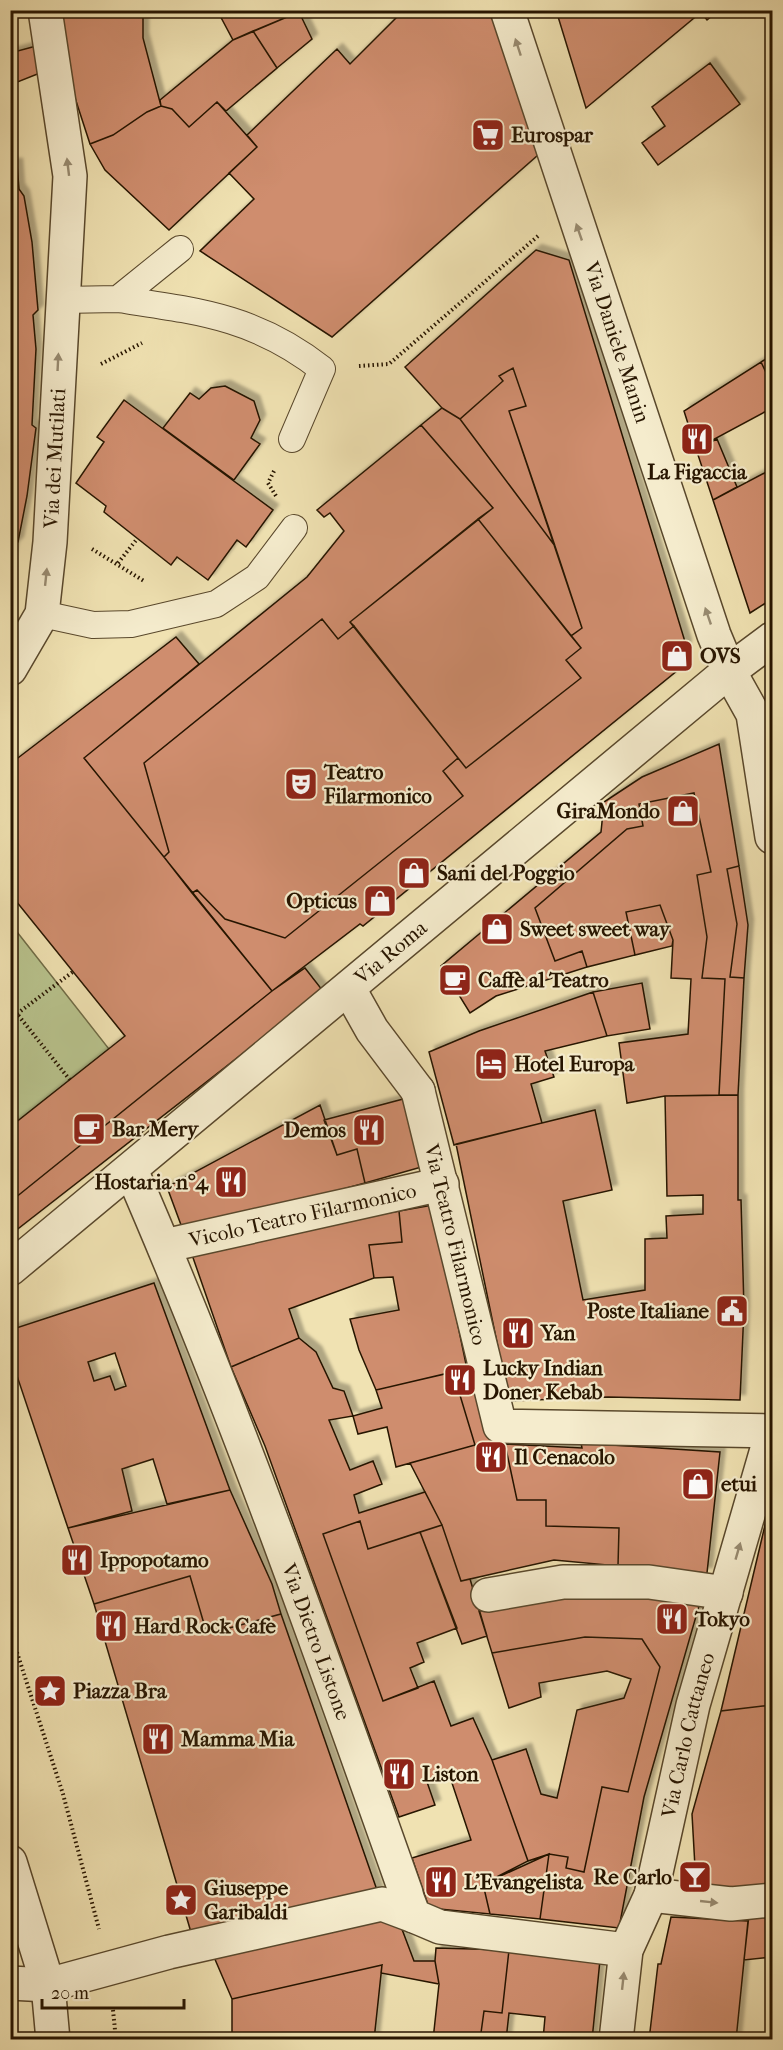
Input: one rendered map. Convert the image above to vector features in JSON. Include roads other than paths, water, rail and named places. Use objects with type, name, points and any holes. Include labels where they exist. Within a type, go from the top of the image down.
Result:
[{"type":"street","name":"Via dei Mutilati","points":[[10,669],[42,614],[50,542],[61,300],[70,176],[45,10]]},
{"type":"street","name":"Via Daniele Manin","points":[[507,10],[703,602],[729,671]]},
{"type":"street","name":"Via Roma","points":[[10,1269],[350,989],[729,671],[772,639]]},
{"type":"street","points":[[729,671],[763,714],[772,837]]},
{"type":"street","name":"Via Teatro Filarmonico","points":[[350,989],[372,1030],[418,1091],[500,1426],[772,1431]]},
{"type":"street","name":"Via Dietro Listone","points":[[131,1170],[164,1246],[293,1573],[410,1905]]},
{"type":"street","name":"Vicolo Teatro Filarmonico","points":[[164,1246],[442,1184]]},
{"type":"street","name":"Via Carlo Cattaneo","points":[[616,2040],[626,1950],[651,1895],[693,1705],[726,1593],[765,1488],[772,1431]]},
{"type":"street","points":[[489,1595],[563,1581],[649,1582],[726,1593]]},
{"type":"street","points":[[10,1862],[48,1985],[53,2040]]},
{"type":"street","points":[[651,1895],[731,1904],[772,1900]]},
{"type":"street","points":[[10,1983],[48,1985],[109,1968],[382,1904],[410,1905],[440,1927],[626,1950]]},
{"type":"lane","points":[[118,299],[180,249]]},
{"type":"lane","points":[[61,300],[118,299],[202,312],[255,328],[294,346],[322,369],[292,439]]},
{"type":"lane","points":[[42,614],[93,625],[131,624],[216,604],[257,577],[294,528]]},
{"type":"place","name":"Eurospar","points":[[488,135]]},
{"type":"place","name":"La Figaccia","points":[[697,439]]},
{"type":"place","name":"OVS","points":[[677,656]]},
{"type":"place","name":"Teatro Filarmonico","points":[[301,784]]},
{"type":"place","name":"GiraMondo","points":[[683,811]]},
{"type":"place","name":"Sani del Poggio","points":[[414,873]]},
{"type":"place","name":"Opticus","points":[[380,901]]},
{"type":"place","name":"Sweet sweet way","points":[[497,929]]},
{"type":"place","name":"Caffè al Teatro","points":[[455,980]]},
{"type":"place","name":"Hotel Europa","points":[[491,1064]]},
{"type":"place","name":"Bar Mery","points":[[89,1129]]},
{"type":"place","name":"Demos","points":[[369,1130]]},
{"type":"place","name":"Hostaria n°4","points":[[231,1182]]},
{"type":"place","name":"Poste Italiane","points":[[732,1311]]},
{"type":"place","name":"Yan","points":[[518,1333]]},
{"type":"place","name":"Lucky Indian Doner Kebab","points":[[460,1380]]},
{"type":"place","name":"Il Cenacolo","points":[[491,1457]]},
{"type":"place","name":"etui","points":[[698,1484]]},
{"type":"place","name":"Ippopotamo","points":[[77,1560]]},
{"type":"place","name":"Tokyo","points":[[672,1619]]},
{"type":"place","name":"Hard Rock Cafe","points":[[111,1626]]},
{"type":"place","name":"Piazza Bra","points":[[50,1691]]},
{"type":"place","name":"Mamma Mia","points":[[158,1739]]},
{"type":"place","name":"Liston","points":[[399,1774]]},
{"type":"place","name":"Re Carlo","points":[[695,1877]]},
{"type":"place","name":"L'Evangelista","points":[[441,1882]]},
{"type":"place","name":"Giuseppe Garibaldi","points":[[181,1900]]}]
